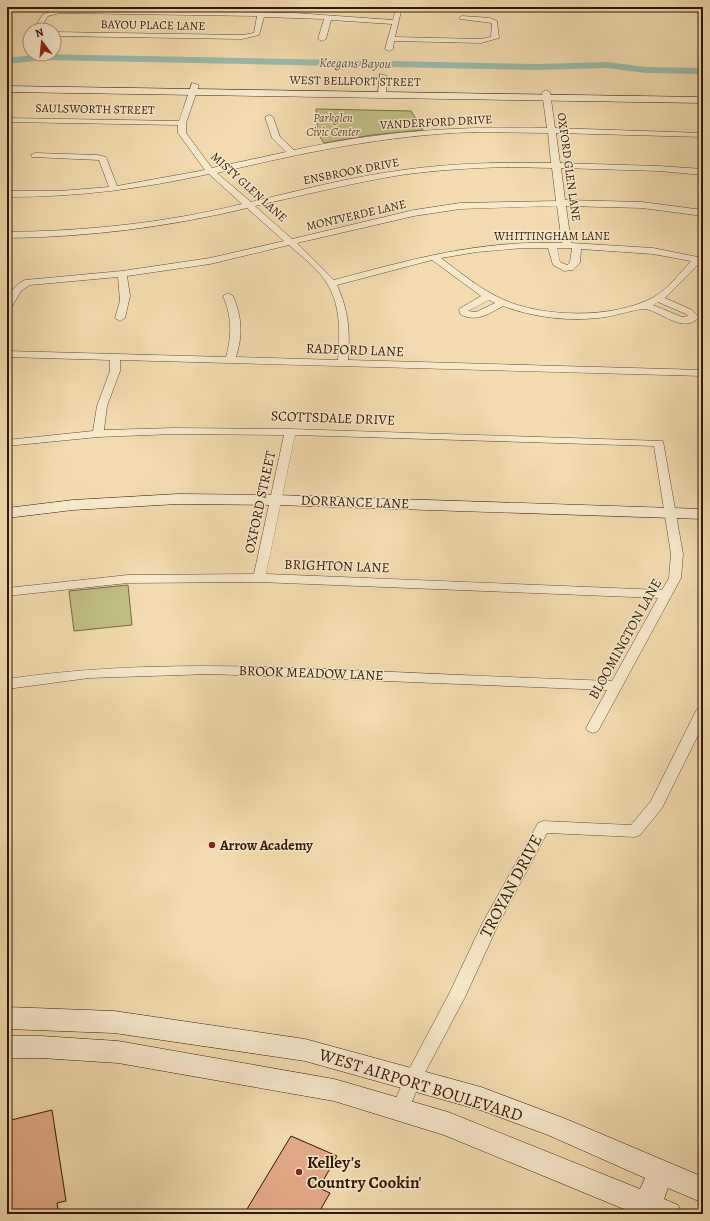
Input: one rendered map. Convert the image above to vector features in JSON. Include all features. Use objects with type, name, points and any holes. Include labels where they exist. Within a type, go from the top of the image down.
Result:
[{"type":"main road","name":"WEST BELLFORT STREET","points":[[11,86],[547,94],[679,97],[703,100]]},
{"type":"main road","name":"WEST BELLFORT STREET","points":[[679,97],[703,95]]},
{"type":"main road","name":"DORRANCE LANE","points":[[7,513],[73,505],[178,499],[276,500],[703,514]]},
{"type":"main road","name":"WEST AIRPORT BOULEVARD","points":[[7,1018],[114,1022],[305,1050],[414,1078],[481,1099],[557,1127],[703,1190]]},
{"type":"main road","points":[[154,1057],[162,1029]]},
{"type":"main road","name":"WEST AIRPORT BOULEVARD","points":[[7,1047],[41,1047],[118,1052],[154,1057],[334,1090],[448,1124],[657,1210]]},
{"type":"main road","points":[[657,1210],[661,1172]]},
{"type":"street","points":[[389,49],[394,22],[399,7]]},
{"type":"street","points":[[41,22],[45,15],[50,12],[141,10],[328,17],[394,22]]},
{"type":"street","name":"BAYOU PLACE LANE","points":[[62,34],[242,37],[257,34],[262,15]]},
{"type":"street","points":[[322,39],[328,17]]},
{"type":"street","points":[[391,39],[481,41],[495,38],[495,22],[490,20],[462,18]]},
{"type":"street","points":[[382,91],[383,76]]},
{"type":"street","points":[[182,123],[194,88]]},
{"type":"street","name":"OXFORD GLEN LANE","points":[[547,94],[561,203],[575,263],[570,268],[560,267],[556,263],[552,246]]},
{"type":"street","points":[[269,117],[276,138],[292,153]]},
{"type":"street","name":"SAULSWORTH STREET","points":[[7,120],[182,123]]},
{"type":"street","name":"MISTY GLEN LANE","points":[[182,123],[182,133],[210,171],[292,242],[332,283],[339,300],[346,330],[343,363]]},
{"type":"street","name":"VANDERFORD DRIVE","points":[[7,194],[68,193],[114,189],[210,171],[292,153],[374,138],[424,132],[552,130],[703,135]]},
{"type":"street","points":[[35,155],[98,157],[103,159],[114,189]]},
{"type":"street","name":"ENSBROOK DRIVE","points":[[7,234],[69,234],[135,227],[193,218],[376,176],[420,170],[481,165],[557,165],[675,168],[703,172]]},
{"type":"street","name":"MONTVERDE LANE","points":[[7,308],[19,287],[28,282],[122,274],[210,261],[437,209],[480,205],[561,203],[642,205],[703,213]]},
{"type":"street","name":"WHITTINGHAM LANE","points":[[332,283],[435,258],[495,247],[572,246],[656,251],[701,260]]},
{"type":"street","points":[[435,258],[489,296],[502,303],[537,312],[584,315],[610,314],[645,305],[658,298],[701,260]]},
{"type":"street","points":[[120,318],[125,306],[126,292],[122,274]]},
{"type":"street","points":[[228,296],[235,314],[237,328],[236,340],[230,360]]},
{"type":"street","points":[[489,296],[468,306],[463,312],[472,316],[480,315],[502,303]]},
{"type":"street","points":[[645,305],[681,320],[687,320],[694,317],[689,312],[658,298]]},
{"type":"street","name":"RADFORD LANE","points":[[7,354],[703,373]]},
{"type":"street","points":[[98,434],[102,406],[115,371],[115,357]]},
{"type":"street","name":"SCOTTSDALE DRIVE","points":[[7,443],[98,434],[174,431],[290,432],[658,443]]},
{"type":"street","name":"OXFORD STREET","points":[[259,578],[290,432]]},
{"type":"street","name":"BLOOMINGTON LANE","points":[[593,728],[675,578],[677,554],[658,443]]},
{"type":"street","name":"BRIGHTON LANE","points":[[7,592],[128,579],[259,578],[667,594]]},
{"type":"street","name":"BROOK MEADOW LANE","points":[[7,684],[35,679],[122,670],[214,668],[616,686]]},
{"type":"street","name":"TROYAN DRIVE","points":[[400,1110],[414,1078],[456,997],[490,924],[543,827],[635,831],[657,804],[703,711]]},
{"type":"green space","name":"Parkglen Civic Center","points":[[316,109],[411,111],[423,130],[372,135],[324,143],[318,134]]},
{"type":"green space","points":[[128,585],[132,625],[74,631],[69,591]]},
{"type":"building","points":[[52,1110],[66,1201],[57,1203],[59,1214],[35,1214],[35,1210],[19,1214],[7,1214],[7,1121]]},
{"type":"building","name":"Kelley's Country Cookin'","points":[[291,1136],[337,1156],[319,1188],[330,1193],[318,1214],[244,1214]]},
{"type":"waterway","name":"Keegans Bayou","points":[[7,61],[44,57],[538,67],[607,65],[645,70],[703,71]]},
{"type":"place","name":"Arrow Academy","points":[[212,845]]},
{"type":"place","name":"Kelley's Country Cookin'","points":[[299,1172]]}]
